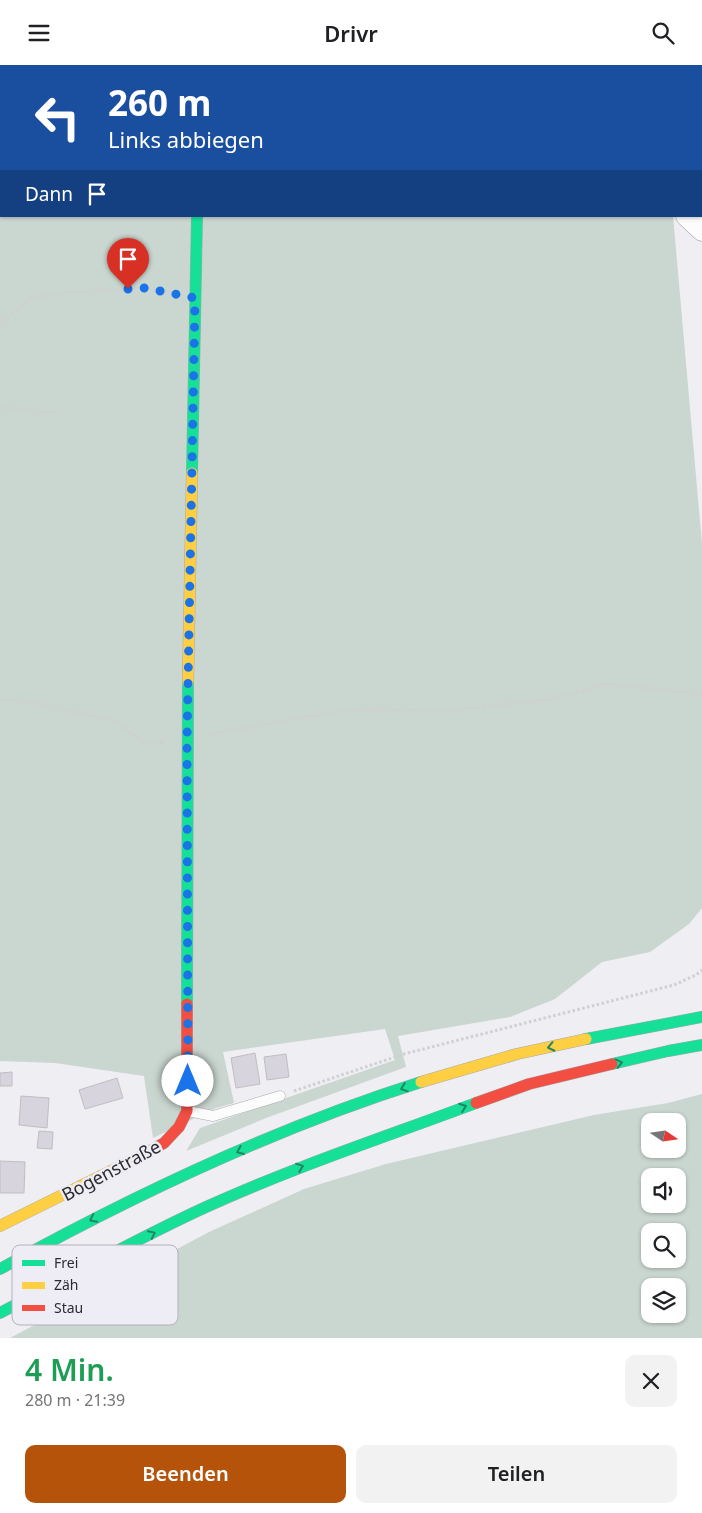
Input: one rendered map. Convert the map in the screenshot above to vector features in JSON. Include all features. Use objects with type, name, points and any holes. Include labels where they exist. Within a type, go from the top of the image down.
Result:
[{"type":"main road","name":"Bogenstraße","points":[[0,1226],[137,1159],[164,1143],[179,1127],[187,1111],[187,741],[197,217]]},
{"type":"main road","points":[[667,1022],[691,1007]]},
{"type":"main road","points":[[44,1245],[91,1219],[185,1175],[341,1110],[450,1073],[518,1054],[667,1022],[702,1017]]},
{"type":"main road","points":[[128,1245],[206,1207],[294,1170],[529,1084],[668,1051],[702,1045]]},
{"type":"main road","points":[[668,1051],[685,1058]]},
{"type":"main road","points":[[0,1269],[12,1262]]},
{"type":"main road","points":[[0,1313],[12,1307]]},
{"type":"street","points":[[687,217],[702,231]]},
{"type":"lane","points":[[187,1111],[214,1116],[280,1096]]},
{"type":"path","points":[[0,324],[30,298],[76,292],[145,288],[195,298]]},
{"type":"path","points":[[0,407],[54,413]]},
{"type":"path","points":[[0,699],[30,702],[117,721],[143,743],[187,741],[213,733],[310,715],[358,709],[457,710],[551,699],[607,684],[702,693]]},
{"type":"path","points":[[280,1096],[404,1054],[674,985],[696,975],[702,970]]},
{"type":"shaded area","points":[[0,217],[673,217],[702,544],[702,908],[689,924],[650,952],[602,962],[555,999],[510,1017],[398,1036],[406,1067],[266,1118],[186,1151],[200,1128],[395,1060],[385,1029],[223,1052],[234,1103],[216,1108],[153,1138],[144,1076],[55,1063],[0,1061]]},
{"type":"shaded area","points":[[702,1094],[702,1338],[10,1338],[34,1325],[178,1325],[178,1249],[209,1232],[304,1189],[386,1164],[594,1115],[668,1103]]},
{"type":"building","points":[[255,1053],[260,1084],[236,1088],[231,1058]]},
{"type":"building","points":[[286,1054],[289,1077],[267,1080],[264,1057]]},
{"type":"building","points":[[12,1072],[12,1086],[0,1086],[0,1073]]},
{"type":"building","points":[[117,1078],[123,1098],[85,1109],[79,1090]]},
{"type":"building","points":[[21,1096],[49,1098],[47,1128],[19,1125]]},
{"type":"building","points":[[39,1131],[53,1132],[52,1149],[37,1148]]},
{"type":"building","points":[[0,1161],[25,1162],[24,1193],[0,1193]]},
{"type":"traffic: fast","points":[[192,473],[197,217]]},
{"type":"traffic: fast","points":[[187,1004],[188,682]]},
{"type":"traffic: fast","points":[[586,1039],[702,1017]]},
{"type":"traffic: fast","points":[[612,1064],[702,1045]]},
{"type":"traffic: fast","points":[[45,1245],[154,1189],[259,1142],[312,1120],[421,1082]]},
{"type":"traffic: fast","points":[[128,1245],[239,1192],[306,1165],[476,1103]]},
{"type":"traffic: fast","points":[[0,1269],[12,1263]]},
{"type":"traffic: fast","points":[[0,1313],[12,1307]]},
{"type":"traffic: slow","points":[[188,682],[192,473]]},
{"type":"traffic: slow","points":[[421,1082],[517,1054],[586,1039]]},
{"type":"traffic: slow","points":[[0,1226],[143,1155]]},
{"type":"traffic: jam","points":[[143,1155],[164,1143],[179,1127],[187,1111],[187,1004]]},
{"type":"traffic: jam","points":[[476,1103],[529,1084],[612,1064]]},
{"type":"route","points":[[128,289],[145,288],[195,298],[187,741],[188,1081]]}]
